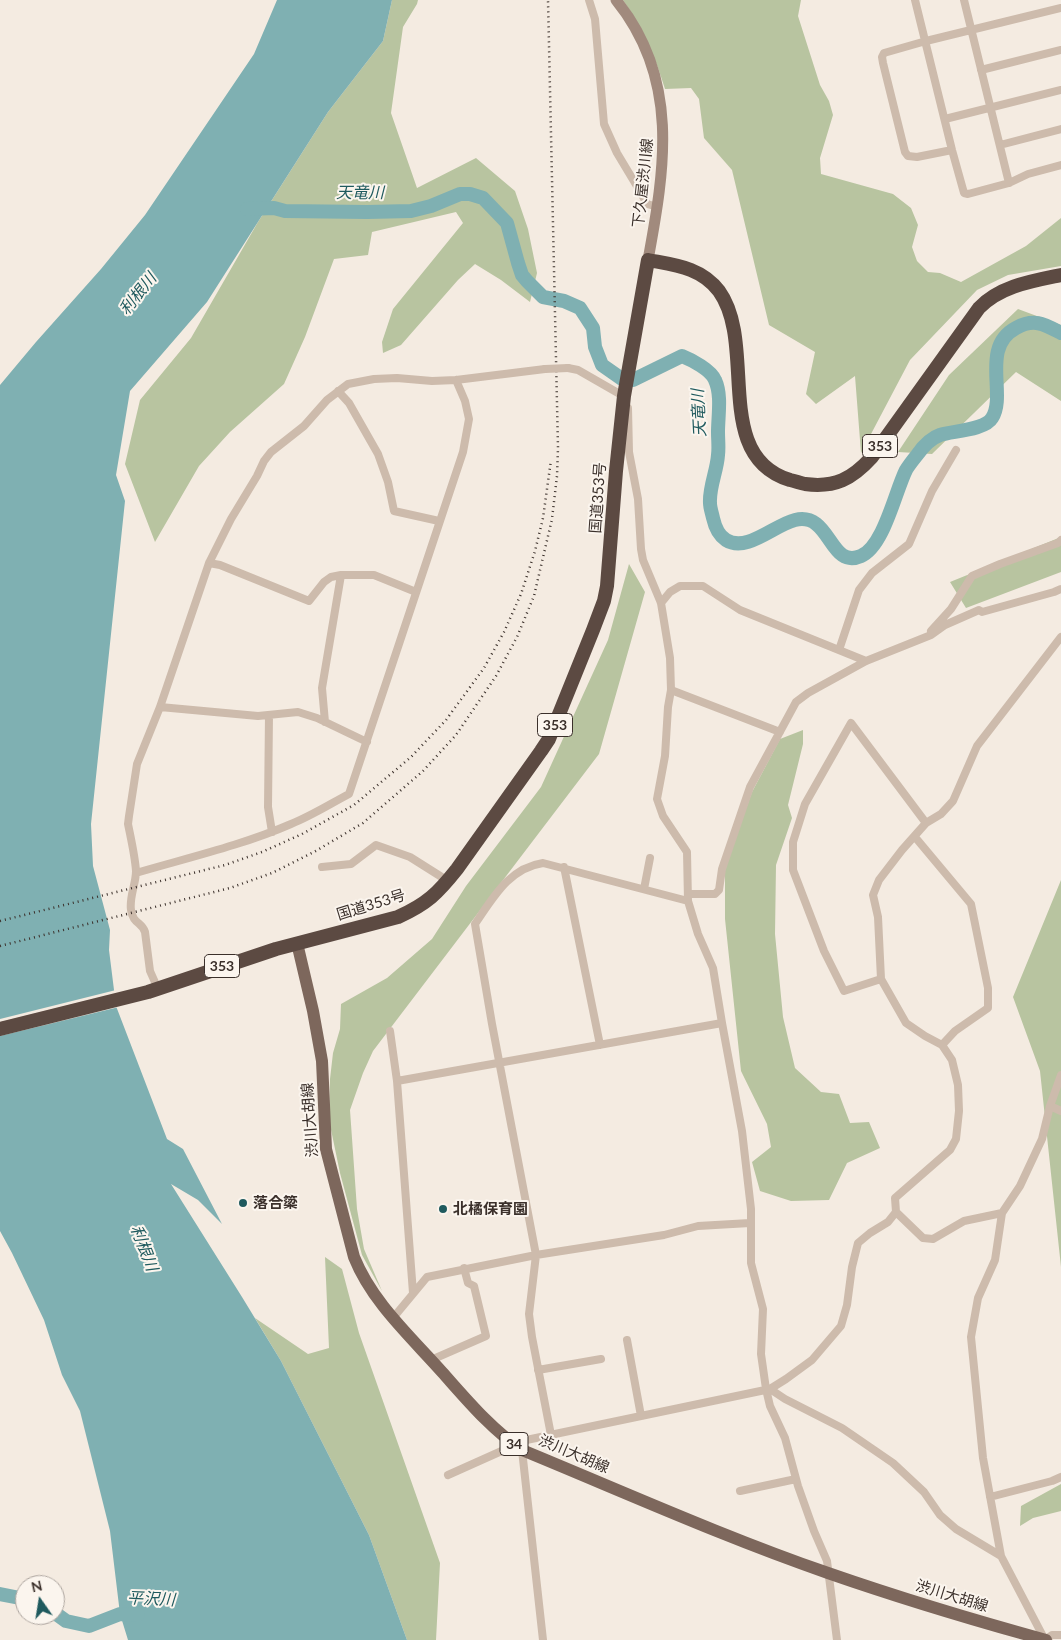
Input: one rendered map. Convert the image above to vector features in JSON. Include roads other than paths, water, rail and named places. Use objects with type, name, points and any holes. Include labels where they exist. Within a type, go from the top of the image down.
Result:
[{"type":"highway","name":"353","points":[[648,260],[690,269],[707,279],[720,292],[732,320],[743,422],[750,447],[764,466],[777,475],[802,484],[823,485],[846,479],[872,457],[987,299],[1002,290],[1061,275]]},
{"type":"highway","name":"国道353号","points":[[0,1029],[153,991],[296,943],[398,917],[431,899],[448,881],[545,745],[601,608],[609,571],[616,472],[625,392],[648,260]]},
{"type":"main road","name":"下久屋渋川線","points":[[616,0],[632,23],[644,46],[656,80],[662,119],[664,140],[663,162],[658,207],[648,260]]},
{"type":"main road","name":"渋川大胡線","points":[[296,943],[303,966],[319,1040],[323,1072],[326,1149],[354,1257],[360,1273],[392,1318],[496,1431],[516,1446],[716,1530],[828,1573],[976,1621],[1046,1640]]},
{"type":"street","points":[[589,0],[595,19],[602,108],[606,132],[647,204],[658,207]]},
{"type":"street","points":[[915,0],[963,191],[966,194],[1009,183],[1028,174],[1061,165]]},
{"type":"street","points":[[964,0],[1009,183]]},
{"type":"street","points":[[952,150],[917,157],[908,156],[905,152],[883,63],[882,57],[884,53],[1061,8]]},
{"type":"street","points":[[981,70],[1061,50]]},
{"type":"street","points":[[945,119],[1061,90]]},
{"type":"street","points":[[1000,145],[1061,129]]},
{"type":"street","points":[[153,991],[144,928],[134,921],[131,910],[136,873],[128,824],[137,764],[160,707],[209,562],[231,519],[271,452],[304,426],[327,400],[348,384],[374,379],[456,380],[568,368],[578,370],[598,383],[625,392],[629,411],[629,452],[638,499],[641,549],[643,560],[661,603],[670,658],[671,690],[668,706],[665,756],[656,798],[663,816],[687,852],[688,897],[698,934],[713,968],[742,1131],[750,1208],[752,1263],[763,1309],[761,1354],[770,1406],[785,1438],[796,1479],[814,1531],[827,1561],[837,1640]]},
{"type":"street","points":[[136,873],[272,832],[292,824],[349,794],[463,452],[469,419],[465,401],[456,380]]},
{"type":"street","points":[[338,392],[349,403],[378,454],[388,482],[394,511],[439,521]]},
{"type":"street","points":[[839,650],[859,590],[872,573],[909,544],[932,492],[956,450]]},
{"type":"street","points":[[924,638],[951,609],[972,576],[1058,543],[1061,540]]},
{"type":"street","points":[[209,562],[309,601],[324,582],[331,577],[341,575],[374,576],[416,592]]},
{"type":"street","points":[[326,722],[322,688],[341,575]]},
{"type":"street","points":[[661,603],[670,592],[680,586],[703,586],[740,610],[866,661]]},
{"type":"street","points":[[551,1435],[529,1314],[536,1255],[499,1064],[475,924],[504,883],[522,869],[542,862],[644,889],[688,897],[715,894],[719,890],[722,869],[750,787],[796,702],[808,693],[866,661],[931,635],[945,625],[978,610],[982,612],[1061,589]]},
{"type":"street","points":[[1002,1213],[964,1221],[933,1240],[923,1238],[896,1212],[895,1198],[950,1150],[956,1140],[959,1111],[958,1085],[952,1060],[942,1045],[906,1023],[881,979],[878,916],[873,895],[878,880],[926,823],[941,814],[953,801],[977,746],[1061,638]]},
{"type":"street","points":[[671,690],[780,732]]},
{"type":"street","points":[[160,707],[258,716],[298,712],[326,722],[367,742]]},
{"type":"street","points":[[269,715],[268,807],[272,832]]},
{"type":"street","points":[[881,979],[844,991],[824,951],[794,870],[793,842],[805,804],[851,723],[926,823]]},
{"type":"street","points":[[915,836],[971,904],[988,988],[988,1008],[955,1031],[942,1045]]},
{"type":"street","points":[[322,867],[351,864],[376,845],[410,857],[448,881]]},
{"type":"street","points":[[644,889],[650,858]]},
{"type":"street","points":[[564,867],[600,1045]]},
{"type":"street","points":[[397,1081],[722,1023]]},
{"type":"street","points":[[390,1031],[397,1081],[413,1292]]},
{"type":"street","points":[[1061,1075],[1050,1106],[1042,1140],[1020,1186],[1002,1213],[995,1260],[978,1298],[971,1337],[983,1458],[1001,1556],[1046,1640],[1052,1635],[1061,1635]]},
{"type":"street","points":[[1050,1106],[1061,1110]]},
{"type":"street","points":[[448,1475],[516,1446],[551,1435],[768,1389],[786,1379],[812,1360],[841,1326],[847,1305],[852,1267],[858,1243],[888,1222],[896,1212]]},
{"type":"street","points":[[392,1318],[427,1277],[464,1268],[536,1255],[664,1235],[698,1226],[750,1223]]},
{"type":"street","points":[[431,1360],[486,1336],[474,1286],[468,1283],[464,1268]]},
{"type":"street","points":[[627,1340],[641,1416]]},
{"type":"street","points":[[538,1370],[601,1359]]},
{"type":"street","points":[[768,1389],[842,1428],[893,1463],[924,1492],[940,1515],[956,1529],[1001,1556]]},
{"type":"street","points":[[516,1446],[543,1640]]},
{"type":"street","points":[[990,1497],[1061,1477]]},
{"type":"street","points":[[740,1491],[796,1479]]},
{"type":"water","name":"利根川","points":[[277,0],[392,0],[383,41],[328,112],[207,302],[130,391],[116,475],[125,501],[91,824],[93,866],[110,930],[109,950],[116,1006],[167,1139],[183,1149],[222,1224],[198,1200],[171,1184],[281,1361],[369,1535],[407,1640],[128,1640],[120,1614],[110,1531],[80,1411],[62,1375],[44,1320],[0,1231],[0,385],[101,269],[145,215],[254,54]]},
{"type":"waterway","name":"天竜川","points":[[247,209],[274,208],[285,211],[411,211],[431,206],[460,194],[470,194],[483,198],[507,223],[522,275],[527,281],[543,297],[564,301],[580,308],[593,328],[595,347],[602,365],[622,379],[633,380],[682,356],[701,366],[713,376],[719,399],[718,450],[710,505],[719,533],[723,538],[734,543],[752,541],[795,520],[807,520],[816,524],[842,555],[850,558],[861,556],[876,541],[888,518],[906,470],[924,446],[940,435],[976,428],[992,418],[996,408],[997,397],[997,359],[999,347],[1005,336],[1016,328],[1028,323],[1039,323],[1061,333]]},
{"type":"waterway","name":"平沢川","points":[[0,1594],[15,1597]]},
{"type":"waterway","name":"平沢川","points":[[65,1620],[89,1626],[120,1614],[138,1615]]},
{"type":"railway","points":[[0,946],[230,888],[272,873],[314,852],[363,823],[423,771],[456,735],[496,676],[517,637],[534,596],[552,519],[557,476],[558,448],[548,0]]},
{"type":"railway","points":[[0,921],[225,865],[262,852],[302,834],[354,805],[411,757],[446,720],[484,668],[504,632],[521,594],[535,551],[543,518],[551,460]]},
{"type":"place","name":"落合簗","points":[[243,1203]]},
{"type":"place","name":"北橘保育園","points":[[443,1209]]}]
